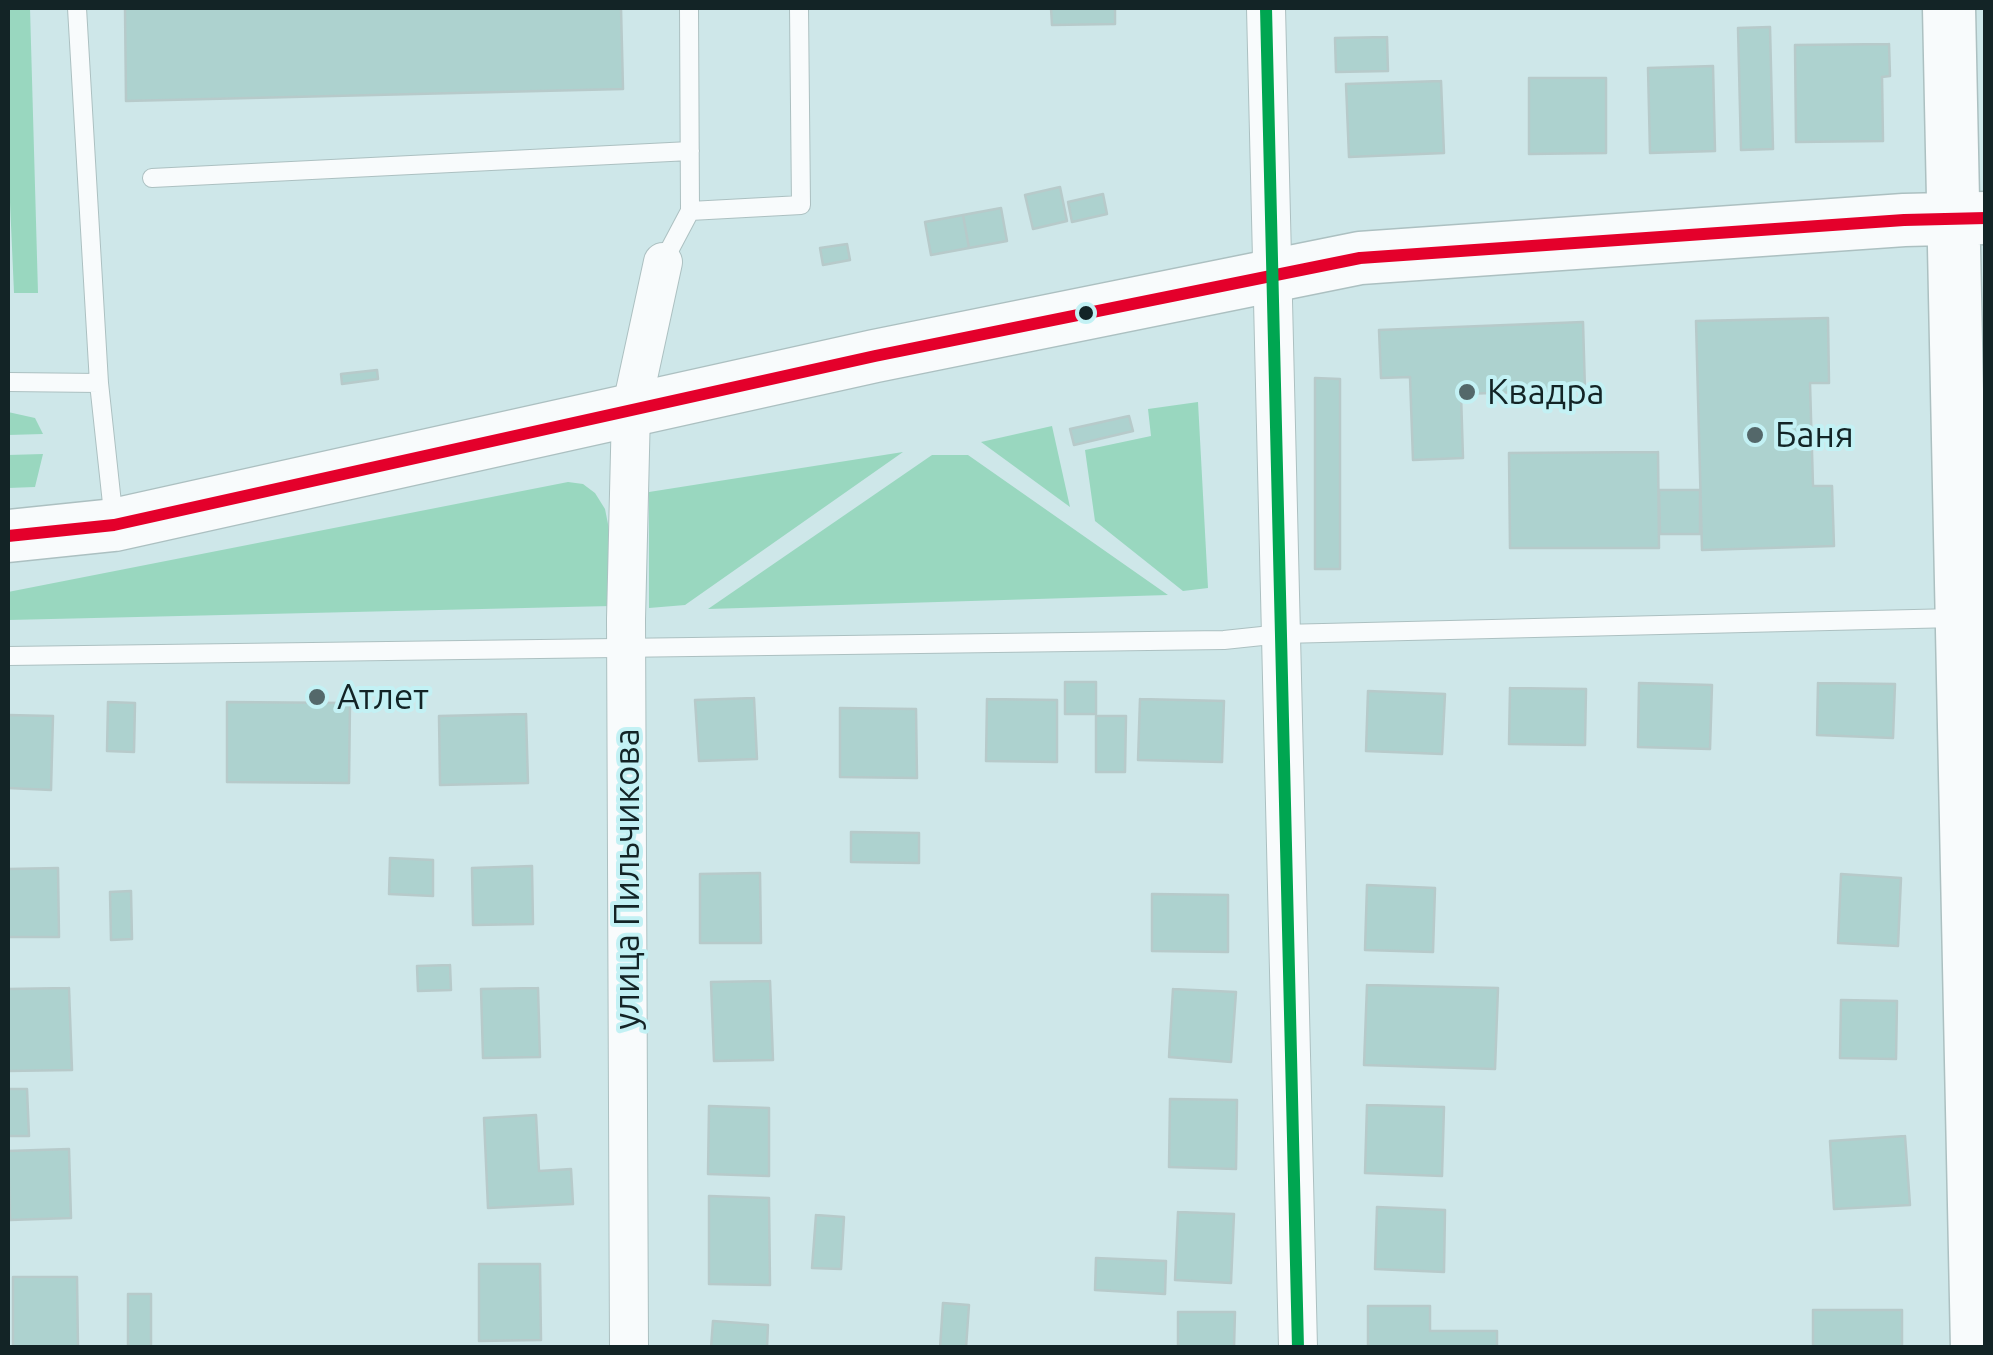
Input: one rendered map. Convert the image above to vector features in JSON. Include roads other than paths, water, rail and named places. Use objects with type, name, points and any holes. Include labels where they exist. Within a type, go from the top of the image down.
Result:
[{"type":"main road","points":[[1949,8],[1969,219],[1962,618],[1976,834],[1976,1348]]},
{"type":"main road","points":[[8,536],[114,525],[874,356],[1360,258],[1969,219]]},
{"type":"street","points":[[1266,8],[1298,1348]]},
{"type":"street","name":"улица Пильчикова","points":[[629,1348],[626,647],[631,410],[663,262]]},
{"type":"lane","points":[[77,8],[99,384],[114,525]]},
{"type":"lane","points":[[663,262],[690,211],[689,8]]},
{"type":"lane","points":[[690,211],[801,205],[799,8]]},
{"type":"lane","points":[[152,178],[690,151]]},
{"type":"lane","points":[[8,382],[99,384]]},
{"type":"lane","points":[[8,656],[1224,640],[1281,634],[1962,618]]},
{"type":"place","name":"Квадра","points":[[1467,392]]},
{"type":"place","name":"Баня","points":[[1755,435]]},
{"type":"place","name":"Атлет","points":[[317,697]]}]
